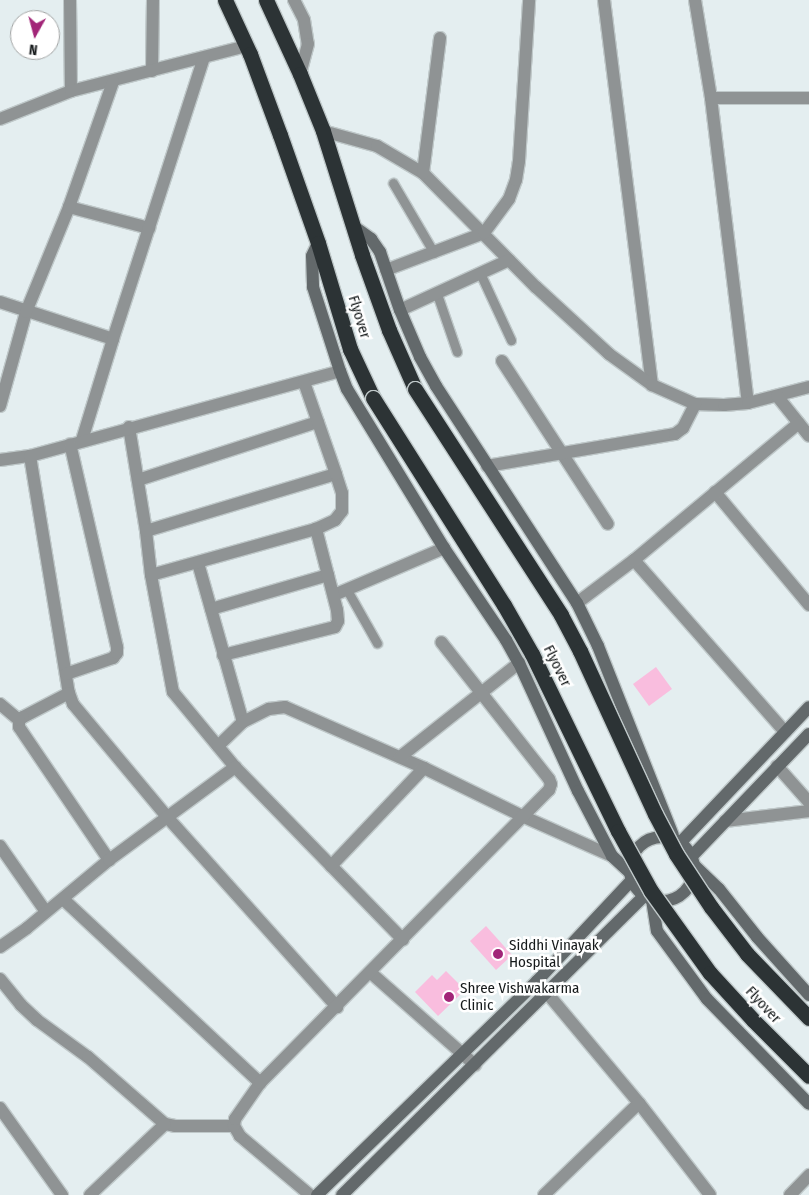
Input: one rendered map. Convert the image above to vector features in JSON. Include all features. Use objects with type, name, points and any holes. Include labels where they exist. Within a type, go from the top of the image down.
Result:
[{"type":"highway","name":"Flyover","points":[[225,0],[246,46],[318,242],[353,358],[373,398],[504,605],[532,654],[618,831],[651,891],[710,973],[753,1020],[809,1076]]},
{"type":"highway","name":"Flyover","points":[[266,0],[300,74],[322,131],[352,225],[393,342],[415,389],[561,615],[655,814],[676,854],[711,907],[746,954],[809,1018]]},
{"type":"main road","points":[[352,225],[371,239],[380,252],[400,310],[420,357],[436,386],[487,466],[557,569],[578,604],[598,646],[678,841],[757,937],[809,995]]},
{"type":"main road","points":[[318,242],[311,262],[314,287],[340,371],[358,408],[444,548],[486,609],[519,663],[547,727],[612,856],[648,898],[657,931],[707,999],[809,1104]]},
{"type":"main road","points":[[678,841],[809,707]]},
{"type":"main road","points":[[648,898],[663,902],[683,894],[692,881],[693,861],[725,821],[809,734]]},
{"type":"main road","points":[[317,1195],[537,981],[630,877],[630,862],[640,845],[658,837],[678,841]]},
{"type":"main road","points":[[342,1195],[648,898]]},
{"type":"street","points":[[70,0],[71,91]]},
{"type":"street","points":[[152,0],[152,71]]},
{"type":"street","points":[[294,0],[304,20],[308,44],[300,74]]},
{"type":"street","points":[[386,270],[484,233],[509,199],[516,180],[529,0]]},
{"type":"street","points":[[604,0],[652,385]]},
{"type":"street","points":[[695,0],[711,98],[748,403]]},
{"type":"street","points":[[423,173],[440,38]]},
{"type":"street","points":[[0,119],[71,91],[113,82],[246,46]]},
{"type":"street","points":[[66,674],[113,658],[117,653],[76,442],[113,339],[204,58]]},
{"type":"street","points":[[0,406],[26,312],[68,207],[113,82]]},
{"type":"street","points":[[711,98],[809,98]]},
{"type":"street","points":[[322,131],[377,146],[423,173],[510,260],[609,354],[652,385],[695,404],[724,405],[748,403],[809,387]]},
{"type":"street","points":[[68,207],[149,228]]},
{"type":"street","points":[[400,310],[510,260]]},
{"type":"street","points":[[0,302],[113,339]]},
{"type":"street","points":[[502,360],[608,524]]},
{"type":"street","points":[[0,460],[30,456],[128,427],[340,371]]},
{"type":"street","points":[[151,575],[316,529],[335,520],[342,511],[342,493],[304,382]]},
{"type":"street","points":[[777,396],[809,436]]},
{"type":"street","points":[[487,466],[675,434],[682,428],[695,404]]},
{"type":"street","points":[[138,480],[318,422]]},
{"type":"street","points":[[578,604],[634,560],[798,423]]},
{"type":"street","points":[[128,427],[146,531],[151,575],[173,692],[235,767],[402,940]]},
{"type":"street","points":[[30,456],[68,693],[73,704],[168,818],[337,1007]]},
{"type":"street","points":[[146,531],[336,474]]},
{"type":"street","points":[[715,492],[809,605]]},
{"type":"street","points":[[223,655],[335,627],[338,622],[334,595],[316,529]]},
{"type":"street","points":[[334,595],[444,548]]},
{"type":"street","points":[[634,560],[786,732]]},
{"type":"street","points":[[198,563],[243,722]]},
{"type":"street","points":[[211,609],[328,575]]},
{"type":"street","points":[[310,1195],[240,1136],[234,1126],[235,1119],[260,1083],[371,973],[549,790],[551,784],[550,779],[441,642]]},
{"type":"street","points":[[400,758],[519,663]]},
{"type":"street","points":[[19,720],[68,693]]},
{"type":"street","points":[[0,704],[19,720],[22,732],[108,860]]},
{"type":"street","points":[[218,746],[243,722],[269,709],[285,707],[424,768],[522,816],[612,856]]},
{"type":"street","points":[[777,766],[809,802]]},
{"type":"street","points":[[0,947],[63,899],[108,860],[168,818],[235,767]]},
{"type":"street","points":[[331,866],[424,768]]},
{"type":"street","points":[[725,821],[809,812]]},
{"type":"street","points":[[0,846],[46,912]]},
{"type":"street","points":[[63,899],[260,1083]]},
{"type":"street","points":[[371,973],[476,1065]]},
{"type":"street","points":[[0,979],[21,1005],[37,1020],[88,1057],[165,1124],[175,1126],[234,1126]]},
{"type":"street","points":[[537,981],[639,1103],[710,1195]]},
{"type":"street","points":[[544,1195],[639,1103]]},
{"type":"street","points":[[0,1108],[62,1195]]},
{"type":"street","points":[[90,1195],[165,1124]]},
{"type":"street","points":[[790,1195],[809,1175]]},
{"type":"lane","points":[[394,183],[434,252]]},
{"type":"lane","points":[[480,273],[511,340]]},
{"type":"lane","points":[[437,294],[457,352]]},
{"type":"lane","points":[[347,590],[377,643]]},
{"type":"building","points":[[656,667],[672,689],[649,706],[633,684]]},
{"type":"building","points":[[486,926],[512,955],[496,970],[470,941]]},
{"type":"building","points":[[446,971],[465,990],[438,1016],[415,992],[432,975],[437,980]]},
{"type":"place","name":"Siddhi Vinayak Hospital","points":[[498,954]]},
{"type":"place","name":"Shree Vishwakarma Clinic","points":[[449,997]]}]
